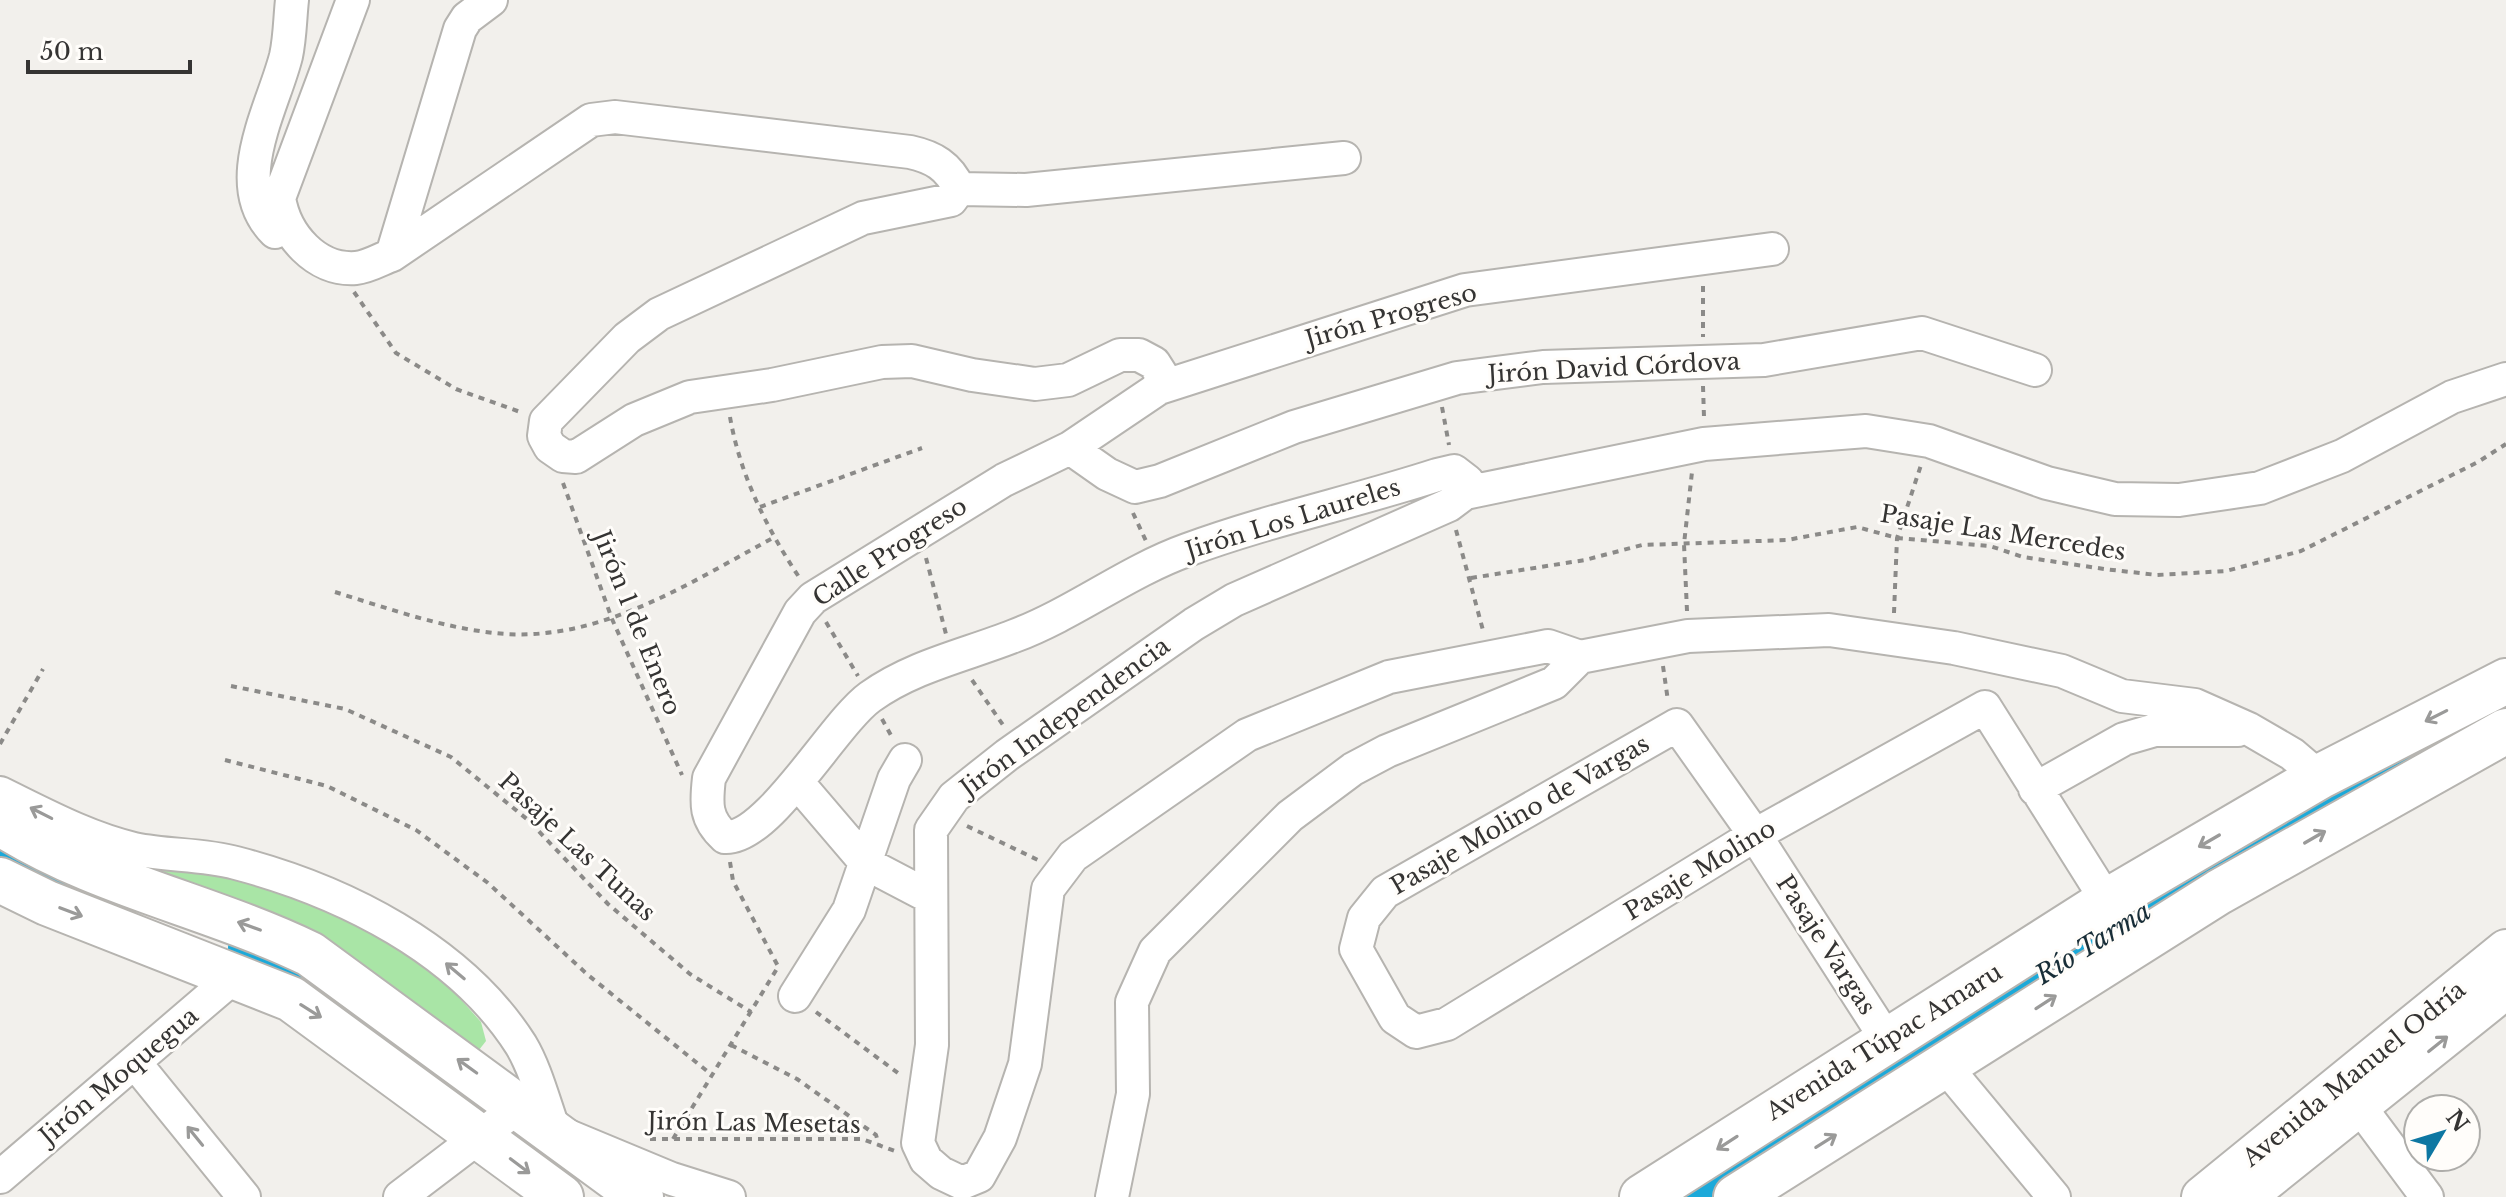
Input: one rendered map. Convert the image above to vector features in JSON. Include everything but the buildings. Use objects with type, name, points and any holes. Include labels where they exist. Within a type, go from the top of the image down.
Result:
[{"type":"highway","name":"Avenida Túpac Amaru","points":[[1642,1197],[2107,901],[2319,777],[2506,681]]},
{"type":"highway","points":[[1736,1197],[2219,892],[2441,764],[2506,731]]},
{"type":"highway","points":[[5,846],[66,859],[266,932],[310,954],[538,1117],[641,1197]]},
{"type":"highway","points":[[5,846],[47,903],[291,999],[321,1018],[561,1197]]},
{"type":"main road","name":"Avenida Manuel Odría","points":[[2245,1197],[2506,950]]},
{"type":"main road","name":"Avenida Manuel Odría","points":[[2202,1197],[2355,1096],[2506,988]]},
{"type":"street","points":[[292,0],[287,54],[256,150],[254,171],[259,212],[280,236],[336,267],[360,268],[392,255],[591,120],[615,117],[910,152],[928,156],[943,165],[959,189]]},
{"type":"street","points":[[308,252],[292,233],[279,198],[353,0]]},
{"type":"street","points":[[392,255],[460,29],[467,18],[491,0]]},
{"type":"street","points":[[959,189],[1041,189],[1344,158]]},
{"type":"street","points":[[959,189],[951,200],[863,218],[659,314],[627,338],[548,434],[563,456],[576,457],[634,420],[690,397],[897,361],[1035,384],[1068,380],[1120,355],[1139,355],[1154,363],[1161,374],[1159,388]]},
{"type":"street","name":"Jirón Progreso","points":[[1159,388],[1465,290],[1772,249]]},
{"type":"street","name":"Jirón David Córdova","points":[[1135,487],[1160,481],[1294,427],[1438,384],[1543,367],[1764,360],[1922,333],[2035,370]]},
{"type":"street","name":"Jirón Los Laureles","points":[[725,837],[746,833],[797,782],[852,713],[870,697],[913,673],[1015,636],[1116,580],[1187,550],[1456,490],[1694,446],[1866,431],[1929,441],[2047,483],[2115,499],[2179,500],[2260,488],[2342,456],[2452,397],[2506,379]]},
{"type":"street","name":"Calle Progreso","points":[[706,804],[709,778],[800,612],[813,598],[1004,480],[1070,448],[1159,388]]},
{"type":"street","points":[[1070,448],[1107,474],[1135,487]]},
{"type":"street","name":"Jirón Independencia","points":[[926,1160],[918,1143],[932,1045],[931,830],[941,813],[954,797],[1018,747],[1234,600],[1456,490]]},
{"type":"street","points":[[926,1160],[941,1173],[962,1183],[979,1176],[1000,1138],[1025,1064],[1048,889],[1073,856],[1247,735],[1338,695],[1389,677],[1548,646],[1580,657],[1674,638],[1829,630],[2062,671],[2100,690],[2122,696],[2195,705],[2249,729],[2292,754],[2319,777]]},
{"type":"street","points":[[1112,1197],[1133,1094],[1132,1002],[1155,951],[1290,816],[1353,769],[1387,751],[1554,683],[1580,657]]},
{"type":"street","name":"Pasaje Molino","points":[[1416,1032],[1447,1024],[1755,835],[1985,707],[2035,789]]},
{"type":"street","name":"Pasaje Vargas","points":[[1677,725],[1755,835],[1887,1040]]},
{"type":"street","name":"Pasaje Molino de Vargas","points":[[1416,1032],[1395,1018],[1356,949],[1364,918],[1385,892],[1677,725]]},
{"type":"street","points":[[2107,901],[2035,789],[2124,739],[2155,730],[2249,729]]},
{"type":"street","points":[[795,996],[849,910],[867,864],[876,827],[894,779],[905,760]]},
{"type":"street","points":[[797,782],[867,864],[930,897]]},
{"type":"street","points":[[0,793],[62,824],[135,849],[174,851],[236,863],[285,880],[330,896],[405,935],[460,974],[495,1010],[522,1048],[538,1117]]},
{"type":"street","points":[[706,804],[710,823],[725,837]]},
{"type":"street","name":"Jirón Moquegua","points":[[0,1177],[136,1064],[236,975]]},
{"type":"street","points":[[136,1064],[244,1197]]},
{"type":"street","points":[[1946,1067],[2054,1197]]},
{"type":"street","points":[[2355,1096],[2427,1197]]},
{"type":"street","points":[[400,1197],[480,1135],[538,1117],[672,1179],[729,1197]]},
{"type":"path","points":[[336,267],[396,353],[456,389],[548,434]]},
{"type":"path","points":[[1438,384],[1471,578],[1490,657]]},
{"type":"path","points":[[725,391],[736,450],[773,538],[813,598],[905,760]]},
{"type":"path","name":"Jirón 1 de Enero","points":[[548,434],[612,619],[677,768],[706,804]]},
{"type":"path","points":[[1893,639],[1897,538],[1929,441]]},
{"type":"path","name":"Pasaje Las Mercedes","points":[[1471,578],[1585,560],[1642,545],[1787,540],[1857,527],[1897,538],[1990,546],[2023,557],[2157,575],[2226,571],[2301,551],[2478,462],[2506,444]]},
{"type":"path","points":[[1677,725],[1665,694],[1674,638],[1694,446]]},
{"type":"path","points":[[760,507],[922,448]]},
{"type":"path","points":[[1135,487],[1133,514],[1156,563]]},
{"type":"path","points":[[919,531],[946,636],[1018,747]]},
{"type":"path","points":[[335,592],[431,621],[505,634],[535,634],[612,619],[773,538]]},
{"type":"path","points":[[0,744],[43,669]]},
{"type":"path","name":"Pasaje Las Tunas","points":[[231,686],[345,709],[451,757],[528,820],[608,904],[690,974],[751,1012]]},
{"type":"path","points":[[225,760],[327,786],[416,830],[488,883],[588,975],[712,1075]]},
{"type":"path","points":[[941,813],[1061,871]]},
{"type":"path","points":[[725,837],[733,881],[795,996],[926,1094]]},
{"type":"path","points":[[673,1139],[778,967]]},
{"type":"path","points":[[731,1045],[797,1079],[876,1135],[880,1145]]},
{"type":"path","name":"Jirón Las Mesetas","points":[[642,1139],[862,1139],[926,1160]]},
{"type":"green space","points":[[160,852],[320,895],[439,975],[481,1022],[486,1041],[479,1050],[466,1047],[159,872],[153,864]]},
{"type":"waterway","name":"Río Tarma","points":[[1690,1197],[2202,875],[2506,706]]},
{"type":"waterway","points":[[0,850],[41,872],[103,895]]},
{"type":"waterway","points":[[247,948],[297,973],[470,1099]]}]
